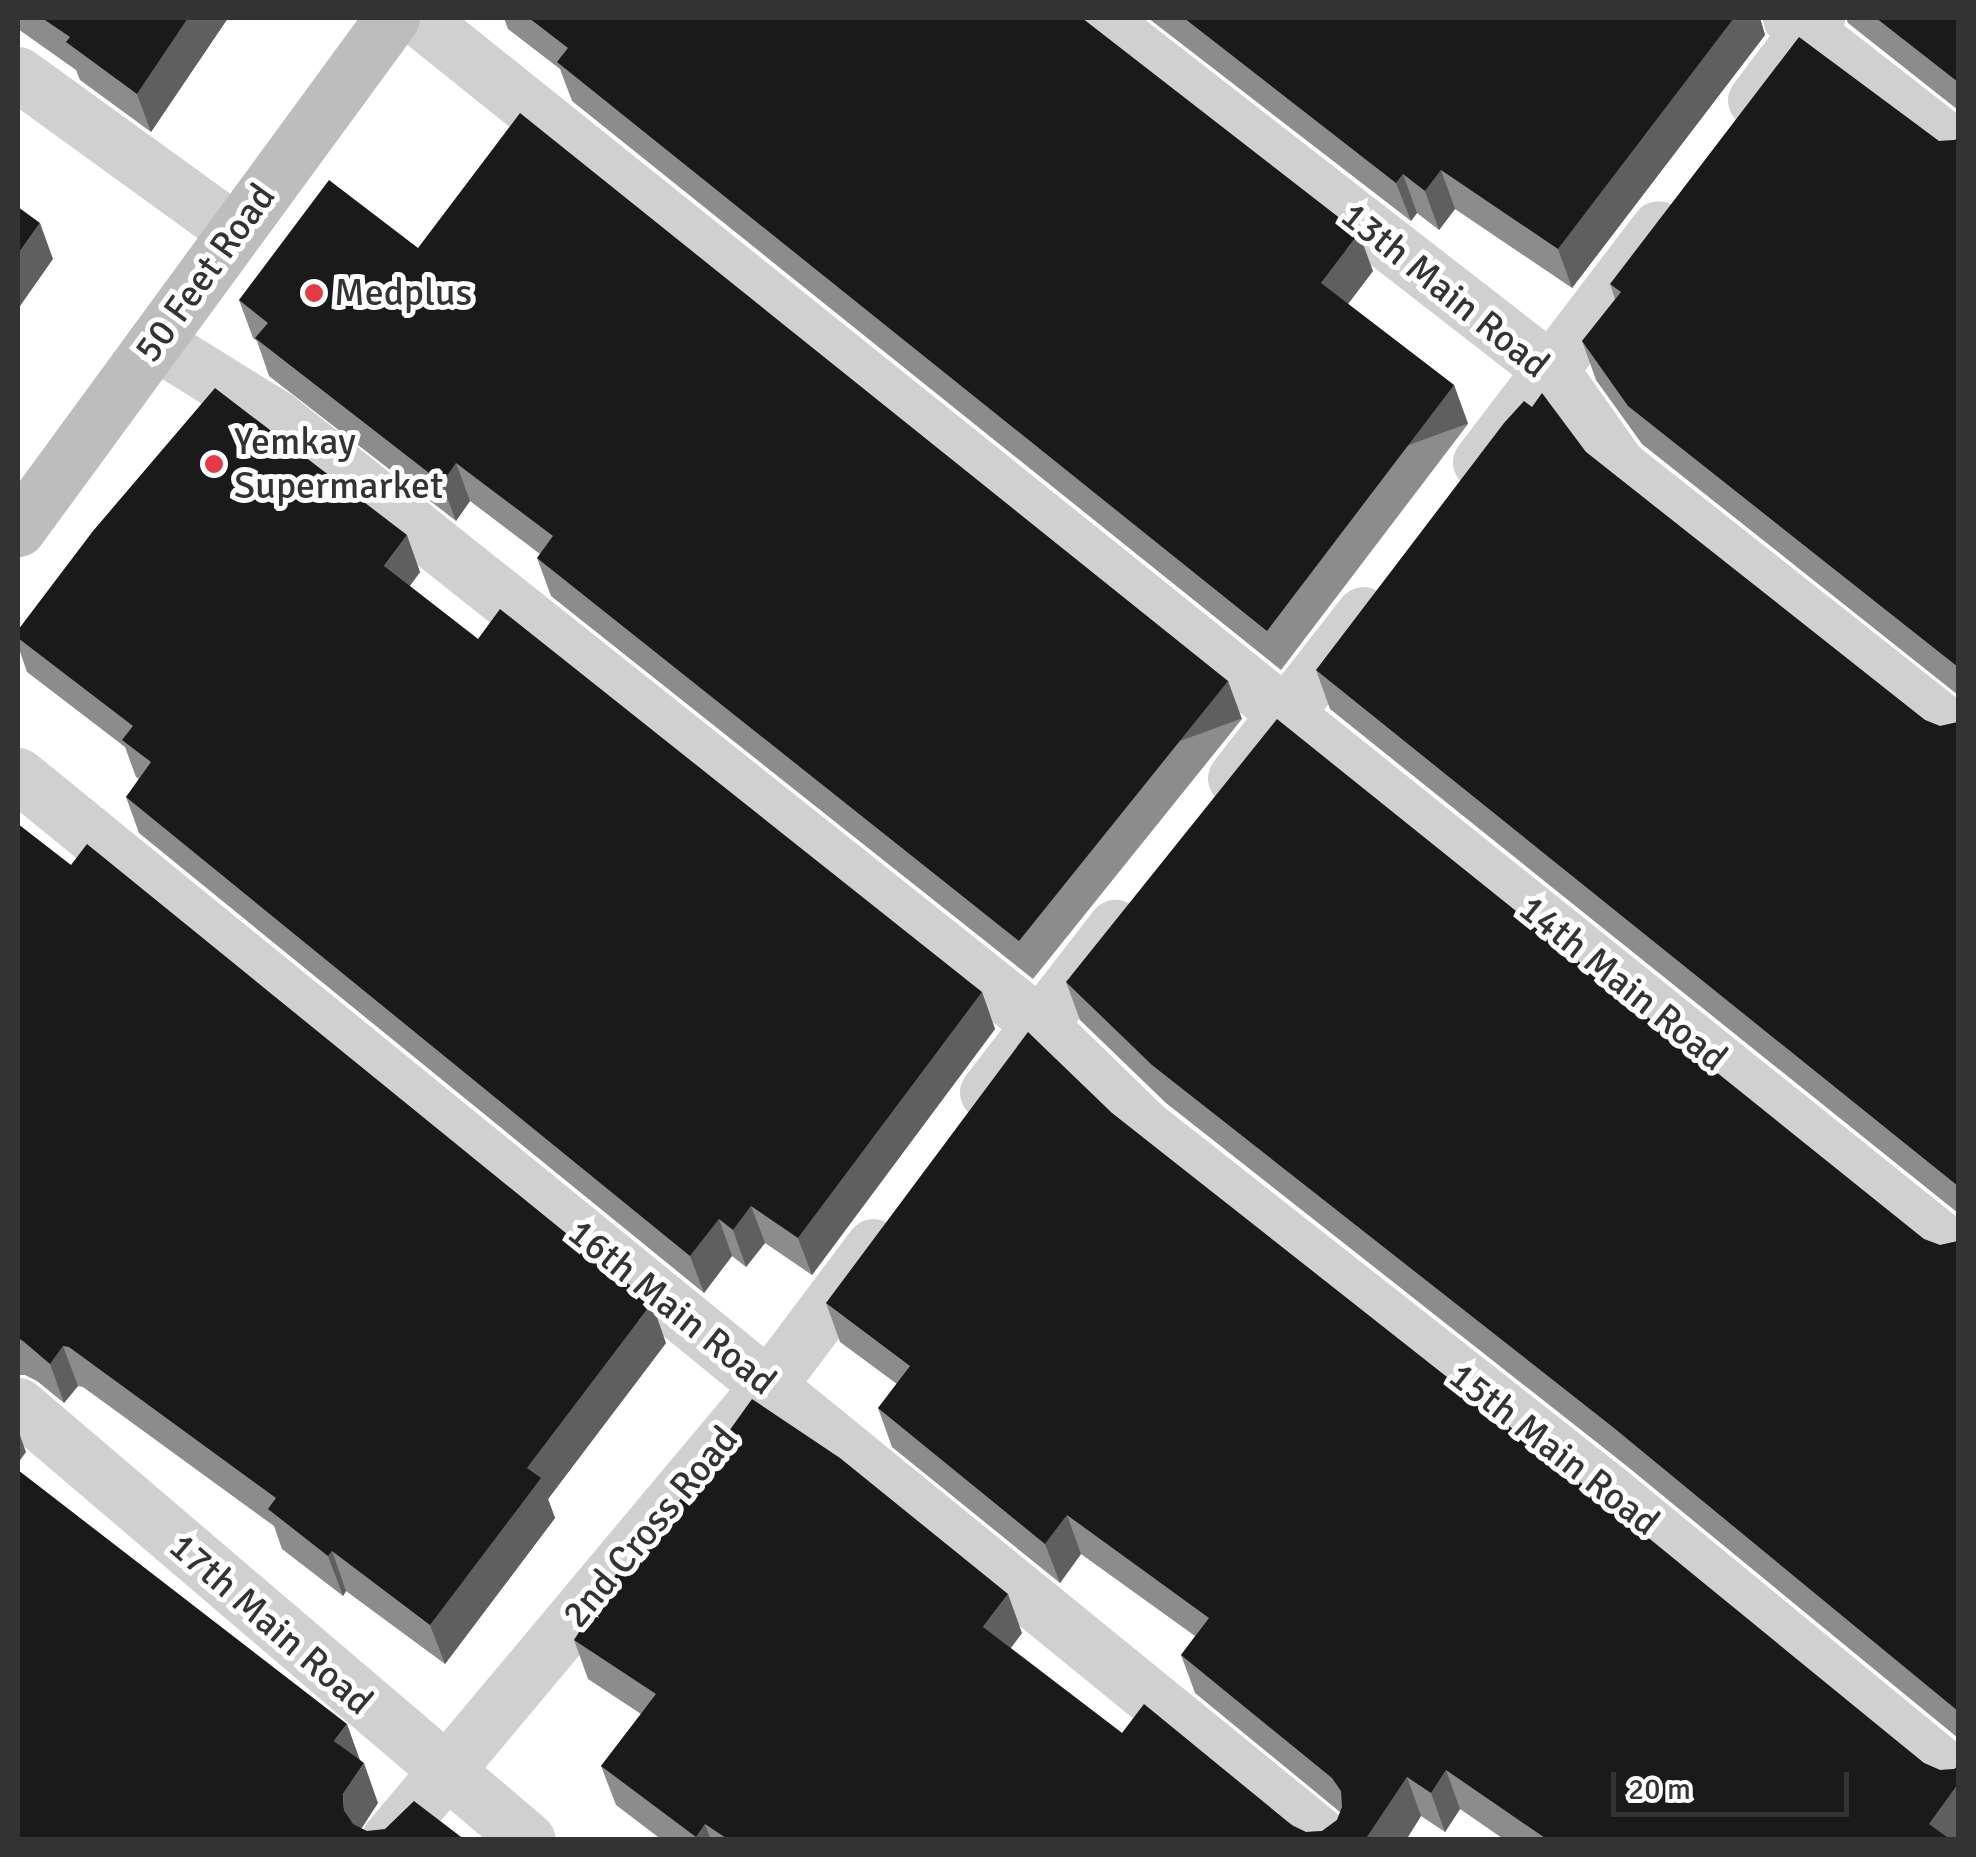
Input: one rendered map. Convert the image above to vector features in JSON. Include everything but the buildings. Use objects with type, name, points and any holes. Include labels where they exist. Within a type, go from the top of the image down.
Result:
[{"type":"main road","name":"50 Feet Road","points":[[18,529],[392,18]]},
{"type":"street","name":"14th Main Road","points":[[418,18],[1288,712],[1958,1254]]},
{"type":"street","name":"13th Main Road","points":[[1098,18],[1551,370],[1619,466],[1958,734]]},
{"type":"street","points":[[1726,138],[1804,22],[1958,149]]},
{"type":"street","points":[[18,74],[235,232]]},
{"type":"street","points":[[1455,494],[1690,185]]},
{"type":"street","name":"15th Main Road","points":[[156,342],[278,418],[1038,1023],[1145,1126],[1608,1491],[1958,1778]]},
{"type":"street","points":[[1200,821],[1395,572]]},
{"type":"street","name":"16th Main Road","points":[[18,774],[1326,1840]]},
{"type":"street","points":[[956,1134],[1038,1023],[1150,883]]},
{"type":"street","name":"2nd Cross Road","points":[[388,1840],[768,1386],[898,1212]]},
{"type":"street","name":"17th Main Road","points":[[18,1405],[443,1772],[528,1840]]},
{"type":"place","name":"Medplus","points":[[314,293]]},
{"type":"place","name":"Yemkay Supermarket","points":[[214,464]]}]
